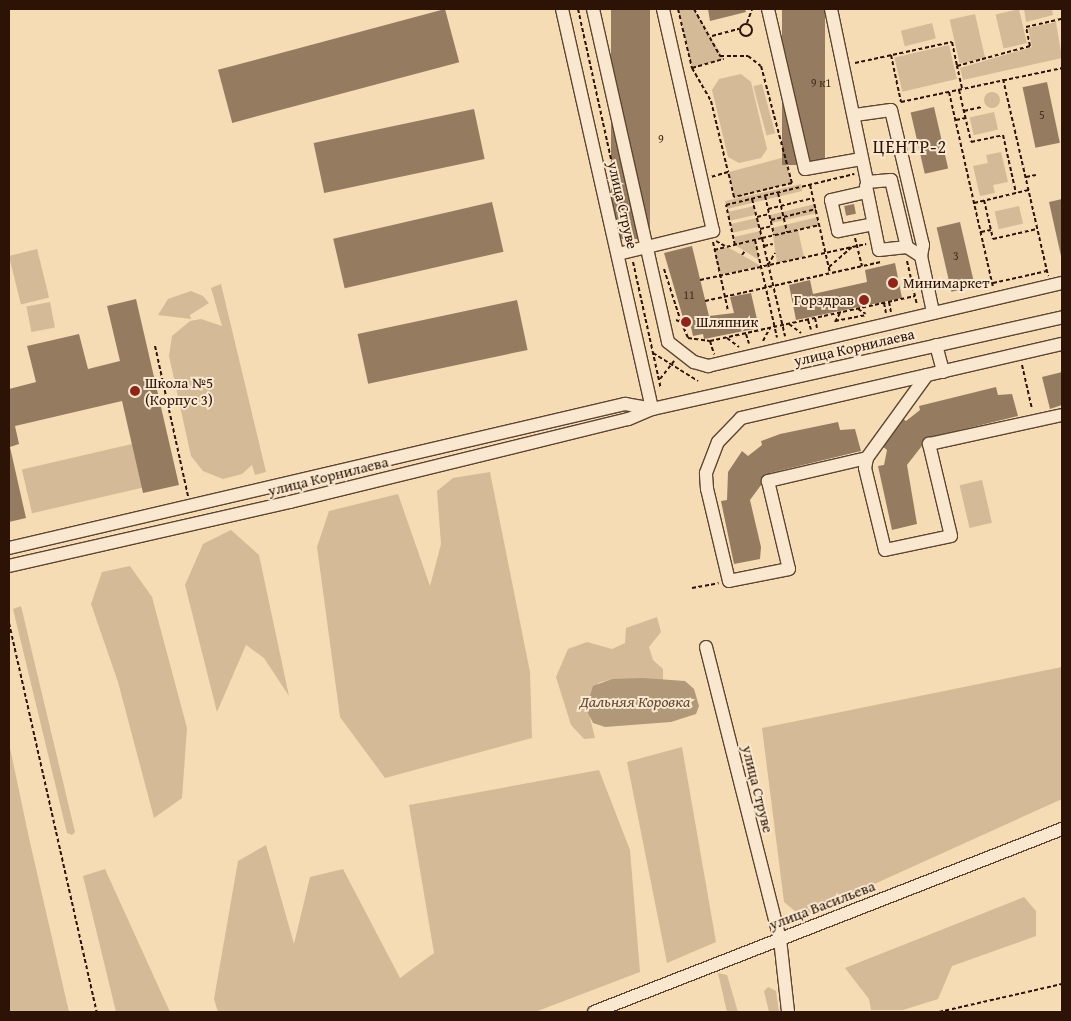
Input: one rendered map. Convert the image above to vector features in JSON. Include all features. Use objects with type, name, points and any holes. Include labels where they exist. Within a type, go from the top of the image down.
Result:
[{"type":"street","name":"улица Струве","points":[[562,9],[652,409]]},
{"type":"street","points":[[592,9],[652,246],[661,313],[669,346],[701,365],[716,364],[1056,284]]},
{"type":"street","points":[[618,254],[714,231],[663,9]]},
{"type":"street","points":[[768,9],[805,169],[892,180],[933,312]]},
{"type":"street","points":[[831,9],[855,115],[873,224],[882,252],[915,252],[922,245],[893,113],[885,108],[855,115]]},
{"type":"street","points":[[865,176],[832,200],[838,231],[873,224]]},
{"type":"street","name":"улица Корнилаева","points":[[9,566],[290,502],[628,419],[652,409],[1062,317]]},
{"type":"street","points":[[868,458],[768,481],[789,569],[729,581],[707,489],[706,473],[709,457],[728,430],[741,418],[1062,344]]},
{"type":"street","points":[[936,345],[943,372]]},
{"type":"street","points":[[927,375],[868,458],[865,468],[885,550],[951,536],[929,444],[1062,415]]},
{"type":"street","name":"улица Корнилаева","points":[[9,548],[625,404],[652,409]]},
{"type":"street","name":"улица Струве","points":[[706,647],[780,939],[788,1012]]},
{"type":"street","name":"улица Васильева","points":[[594,1012],[1062,829]]},
{"type":"path","points":[[578,9],[661,389]]},
{"type":"path","points":[[678,9],[692,68],[709,95],[734,197],[792,183],[761,66],[748,56],[724,59],[692,68]]},
{"type":"path","points":[[694,9],[712,36],[716,51],[724,59]]},
{"type":"path","points":[[712,36],[740,28],[746,23],[752,9]]},
{"type":"path","points":[[958,66],[1030,46],[1026,27],[1062,18]]},
{"type":"path","points":[[740,28],[742,34],[749,35],[752,28],[746,23]]},
{"type":"path","points":[[844,66],[952,42],[971,142],[1003,135],[1016,193]]},
{"type":"path","points":[[891,55],[902,102],[1062,68]]},
{"type":"path","points":[[1004,79],[1047,271],[1056,284]]},
{"type":"path","points":[[949,92],[995,298]]},
{"type":"path","points":[[964,111],[982,106]]},
{"type":"path","points":[[955,120],[966,118]]},
{"type":"path","points":[[702,179],[728,172]]},
{"type":"path","points":[[1026,177],[1036,175]]},
{"type":"path","points":[[735,245],[726,205],[810,185],[865,176]]},
{"type":"path","points":[[810,185],[831,273]]},
{"type":"path","points":[[974,202],[1028,190]]},
{"type":"path","points":[[778,193],[788,232]]},
{"type":"path","points":[[765,196],[774,235]]},
{"type":"path","points":[[768,209],[813,198]]},
{"type":"path","points":[[752,199],[783,325]]},
{"type":"path","points":[[984,200],[993,239],[1037,229]]},
{"type":"path","points":[[770,220],[816,209]]},
{"type":"path","points":[[757,216],[769,214]]},
{"type":"path","points":[[714,250],[819,225]]},
{"type":"path","points":[[760,228],[772,226]]},
{"type":"path","points":[[980,232],[991,230]]},
{"type":"path","points":[[846,237],[860,235]]},
{"type":"path","points":[[854,236],[855,246],[862,266]]},
{"type":"path","points":[[727,247],[712,239],[728,311]]},
{"type":"path","points":[[755,240],[775,327]]},
{"type":"path","points":[[824,242],[831,240]]},
{"type":"path","points":[[700,280],[872,242],[870,240]]},
{"type":"path","points":[[764,246],[773,244]]},
{"type":"path","points":[[652,246],[688,338],[710,341],[915,296],[906,256],[915,252]]},
{"type":"path","points":[[829,266],[855,246]]},
{"type":"path","points":[[742,255],[745,251]]},
{"type":"path","points":[[768,265],[775,254]]},
{"type":"path","points":[[875,256],[877,263]]},
{"type":"path","points":[[705,302],[887,260]]},
{"type":"path","points":[[992,283],[1047,271]]},
{"type":"path","points":[[661,313],[681,322]]},
{"type":"path","points":[[835,321],[866,314]]},
{"type":"path","points":[[710,341],[716,364]]},
{"type":"path","points":[[155,346],[189,500]]},
{"type":"path","points":[[653,353],[698,381]]},
{"type":"path","points":[[1019,354],[1035,421]]},
{"type":"path","points":[[692,588],[729,581]]},
{"type":"path","points":[[9,623],[97,1012]]},
{"type":"path","points":[[939,1012],[1062,984]]},
{"type":"shaded area","points":[[678,9],[694,9],[724,59],[692,68]]},
{"type":"shaded area","points":[[1019,9],[1027,43],[1003,49],[996,14]]},
{"type":"shaded area","points":[[1024,9],[1052,9],[1053,15],[1026,22]]},
{"type":"shaded area","points":[[975,14],[985,58],[960,64],[950,20]]},
{"type":"shaded area","points":[[1056,22],[1062,58],[963,80],[960,68],[1032,47],[1028,28]]},
{"type":"shaded area","points":[[932,23],[936,39],[905,46],[901,31]]},
{"type":"shaded area","points":[[949,45],[957,79],[902,92],[894,58]]},
{"type":"shaded area","points":[[741,74],[751,82],[767,149],[761,158],[739,163],[728,157],[712,90],[719,79]]},
{"type":"shaded area","points":[[762,84],[775,133],[767,136],[753,86]]},
{"type":"shaded area","points":[[989,92],[995,92],[1000,97],[998,106],[989,108],[984,103],[984,97]]},
{"type":"shaded area","points":[[994,112],[998,130],[974,135],[970,118]]},
{"type":"shaded area","points":[[1001,152],[1008,182],[993,185],[995,193],[980,196],[973,166],[988,163],[986,155]]},
{"type":"shaded area","points":[[785,157],[792,183],[735,198],[728,172]]},
{"type":"shaded area","points":[[801,184],[802,191],[727,209],[725,201]]},
{"type":"shaded area","points":[[815,204],[817,213],[771,223],[770,215]]},
{"type":"shaded area","points":[[754,206],[756,215],[730,221],[728,212]]},
{"type":"shaded area","points":[[1019,206],[1023,224],[999,229],[995,212]]},
{"type":"shaded area","points":[[818,217],[819,225],[798,230],[804,257],[777,263],[772,228]]},
{"type":"shaded area","points":[[757,218],[759,227],[733,233],[731,224]]},
{"type":"shaded area","points":[[760,231],[762,238],[755,240],[759,260],[735,245],[734,237]]},
{"type":"shaded area","points":[[727,247],[761,266],[720,275],[714,250]]},
{"type":"shaded area","points":[[37,249],[49,298],[21,305],[9,256]]},
{"type":"shaded area","points":[[221,284],[266,472],[255,475],[252,465],[242,474],[223,479],[203,471],[191,456],[169,356],[172,336],[190,321],[201,319],[222,326],[211,288]]},
{"type":"shaded area","points":[[191,291],[203,296],[209,303],[190,315],[191,319],[158,315],[168,299]]},
{"type":"shaded area","points":[[50,302],[55,328],[31,332],[26,307]]},
{"type":"shaded area","points":[[132,444],[142,488],[32,513],[22,469]]},
{"type":"shaded area","points":[[490,472],[530,672],[532,738],[385,778],[340,717],[317,547],[329,511],[398,494],[430,586],[441,544],[437,491],[453,478]]},
{"type":"shaded area","points":[[982,480],[992,523],[969,528],[960,485]]},
{"type":"shaded area","points":[[231,530],[259,555],[289,696],[264,658],[246,645],[217,712],[185,585],[203,544]]},
{"type":"shaded area","points":[[130,566],[152,597],[187,728],[182,798],[154,818],[118,682],[91,604],[102,572]]},
{"type":"shaded area","points":[[21,606],[75,832],[72,835],[67,833],[13,609]]},
{"type":"shaded area","points":[[657,617],[661,632],[649,647],[653,660],[663,669],[663,680],[612,679],[598,683],[590,718],[595,738],[584,739],[571,725],[556,677],[568,649],[587,642],[612,649],[625,643],[626,628]]},
{"type":"shaded area","points":[[1062,667],[1062,799],[808,914],[796,912],[784,902],[762,728]]},
{"type":"shaded area","points":[[9,743],[29,838],[69,1012],[9,1012]]},
{"type":"shaded area","points":[[682,747],[716,942],[667,963],[627,762]]},
{"type":"shaded area","points":[[599,770],[630,850],[640,972],[535,1012],[218,1012],[214,999],[238,861],[266,845],[294,944],[310,877],[343,869],[400,978],[434,953],[409,805]]},
{"type":"shaded area","points":[[105,869],[170,1012],[116,1012],[83,876]]},
{"type":"shaded area","points":[[1024,897],[1036,911],[1036,936],[952,966],[938,999],[903,1010],[871,1010],[869,999],[845,968]]},
{"type":"shaded area","points":[[718,973],[727,975],[738,1012],[727,1012]]},
{"type":"shaded area","points":[[768,987],[776,991],[779,1012],[769,1012],[764,991]]},
{"type":"water","name":"Дальняя Коровка","points":[[643,678],[685,681],[694,689],[699,706],[696,714],[671,722],[605,727],[593,723],[586,709],[593,686],[612,679]]},
{"type":"building","points":[[445,9],[459,62],[232,123],[218,70]]},
{"type":"building","points":[[611,9],[650,9],[650,239],[611,239]]},
{"type":"building","points":[[708,9],[745,9],[746,12],[710,21]]},
{"type":"building","points":[[782,9],[825,9],[825,165],[782,165]]},
{"type":"building","points":[[1047,82],[1060,143],[1035,148],[1023,87]]},
{"type":"building","points":[[934,107],[948,168],[925,174],[911,112]]},
{"type":"building","points":[[474,109],[485,159],[324,193],[314,143]]},
{"type":"building","points":[[1062,199],[1062,256],[1061,256],[1049,202]]},
{"type":"building","points":[[492,202],[503,252],[345,288],[333,239]]},
{"type":"building","points":[[854,204],[856,214],[846,216],[844,206]]},
{"type":"building","points":[[960,222],[975,286],[951,292],[937,227]]},
{"type":"building","points":[[692,246],[709,316],[734,313],[730,297],[751,293],[759,328],[704,339],[703,334],[693,336],[691,327],[686,328],[664,253]]},
{"type":"building","points":[[895,263],[902,298],[796,320],[789,285],[810,280],[813,294],[867,282],[865,270]]},
{"type":"building","points":[[136,299],[179,485],[143,493],[122,401],[15,426],[19,444],[10,447],[26,518],[9,522],[9,389],[36,382],[27,346],[79,334],[88,369],[120,361],[107,306]]},
{"type":"building","points":[[517,300],[528,350],[368,384],[358,334]]},
{"type":"building","points":[[1062,372],[1062,405],[1050,409],[1042,377]]},
{"type":"building","points":[[996,387],[998,395],[1012,394],[1018,416],[928,438],[907,465],[917,524],[892,530],[878,466],[884,465],[887,450],[882,446],[899,416],[906,421],[920,410],[919,406]]},
{"type":"building","points":[[838,422],[840,430],[855,429],[861,451],[770,473],[750,500],[761,547],[760,559],[734,564],[721,501],[727,500],[728,472],[742,451],[748,456],[762,445],[761,441],[780,434]]},
{"type":"place","name":"Минимаркет","points":[[893,283]]},
{"type":"place","name":"Горздрав","points":[[864,300]]},
{"type":"place","name":"Шляпник","points":[[686,322]]},
{"type":"place","name":"Школа №5 (Корпус 3)","points":[[135,391]]},
{"type":"district","name":"ЦЕНТР-2","points":[[910,147]]}]
